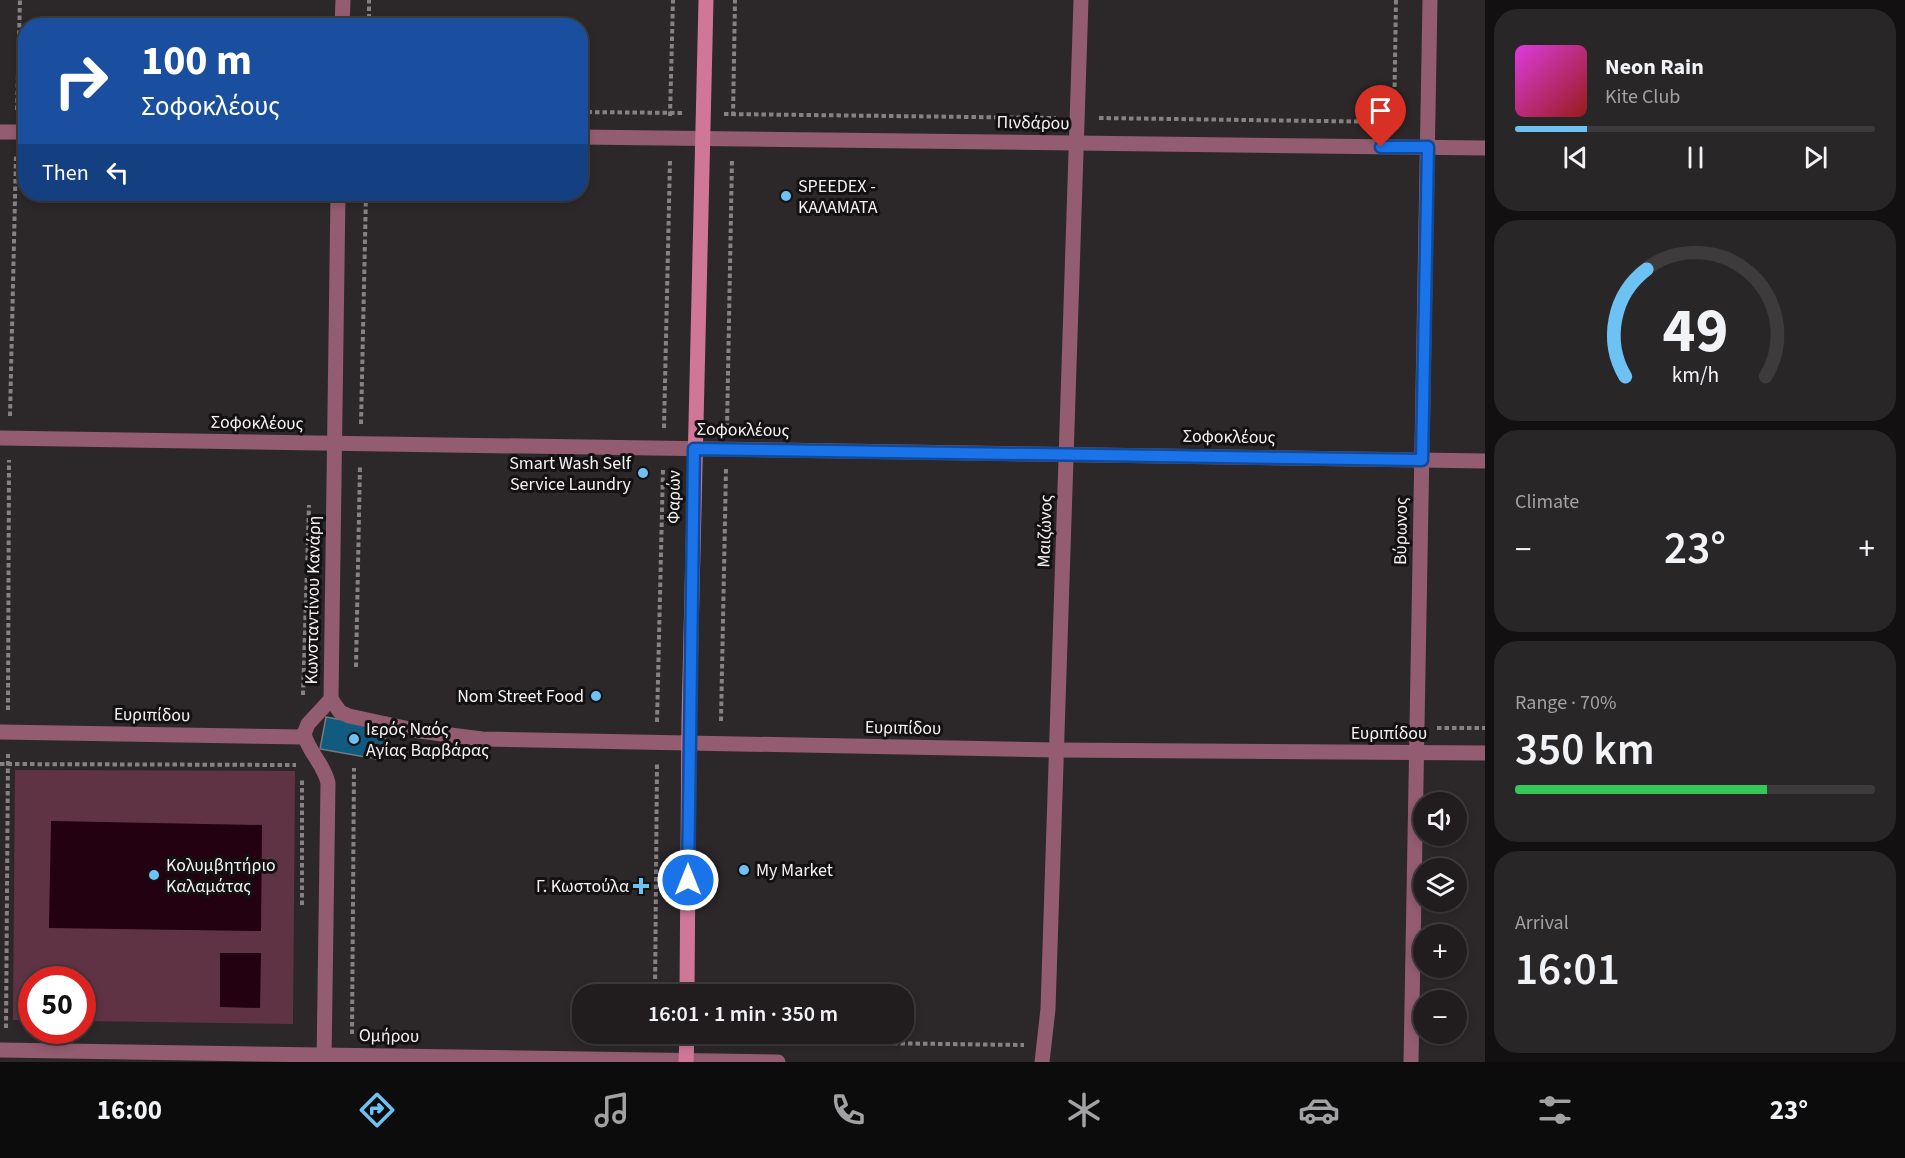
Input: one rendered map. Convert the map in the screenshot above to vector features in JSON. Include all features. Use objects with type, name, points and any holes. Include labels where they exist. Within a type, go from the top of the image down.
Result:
[{"type":"main road","name":"Φαρών","points":[[687,984],[688,743],[706,0]]},
{"type":"main road","points":[[686,1061],[687,1044]]},
{"type":"street","points":[[342,18],[343,0]]},
{"type":"street","name":"Μαιζώνος","points":[[1042,1062],[1048,1009],[1081,0]]},
{"type":"street","name":"Βύρωνος","points":[[1411,1062],[1430,0]]},
{"type":"street","points":[[0,132],[18,132]]},
{"type":"street","name":"Πινδάρου","points":[[588,137],[1485,148]]},
{"type":"street","name":"Κωνσταντίνου Κανάρη","points":[[304,737],[308,724],[331,699],[338,201]]},
{"type":"street","name":"Σοφοκλέους","points":[[5,438],[1485,461]]},
{"type":"street","name":"Ευριπίδου","points":[[331,699],[340,712],[349,716],[450,736],[482,739],[1056,750],[1485,753]]},
{"type":"street","name":"Ευριπίδου","points":[[4,732],[304,737]]},
{"type":"street","points":[[304,737],[310,752],[325,772],[327,783],[324,1058]]},
{"type":"street","name":"Ομήρου","points":[[3,1050],[324,1058],[352,1055],[778,1062]]},
{"type":"path","points":[[20,0],[20,18]]},
{"type":"path","points":[[369,0],[369,18]]},
{"type":"path","points":[[655,984],[657,720],[673,0]]},
{"type":"path","points":[[646,720],[721,720],[735,0]]},
{"type":"path","points":[[733,114],[1394,122],[1396,0]]},
{"type":"path","points":[[588,112],[670,113]]},
{"type":"path","points":[[3,1050],[8,764],[4,732],[5,438],[18,189]]},
{"type":"path","points":[[1417,728],[1485,728]]},
{"type":"path","points":[[0,764],[302,765]]},
{"type":"path","points":[[352,1055],[354,768]]},
{"type":"shaded area","name":"Κολυμβητήριο Καλαμάτας","points":[[15,770],[295,771],[293,1024],[96,1021],[96,966],[18,966],[18,1020],[13,1020]]},
{"type":"shaded area","name":"Κολυμβητήριο Καλαμάτας","points":[[51,821],[262,825],[261,931],[49,928]]},
{"type":"shaded area","points":[[220,953],[261,953],[260,1008],[220,1007]]},
{"type":"building","name":"Ιερός Ναός Αγίας Βαρβάρας","points":[[326,717],[387,728],[382,760],[320,749]]},
{"type":"place","name":"SPEEDEX - ΚΑΛΑΜΑΤΑ","points":[[786,196]]},
{"type":"place","name":"Smart Wash Self Service Laundry","points":[[643,473]]},
{"type":"place","name":"Nom Street Food","points":[[596,696]]},
{"type":"place","name":"Ιερός Ναός Αγίας Βαρβάρας","points":[[354,739]]},
{"type":"place","name":"My Market","points":[[744,870]]},
{"type":"place","name":"Κολυμβητήριο Καλαμάτας","points":[[154,875]]},
{"type":"place","name":"Γ. Κωστούλα","points":[[641,886]]},
{"type":"route","points":[[688,880],[694,449],[1422,460],[1428,147],[1381,147]]}]
